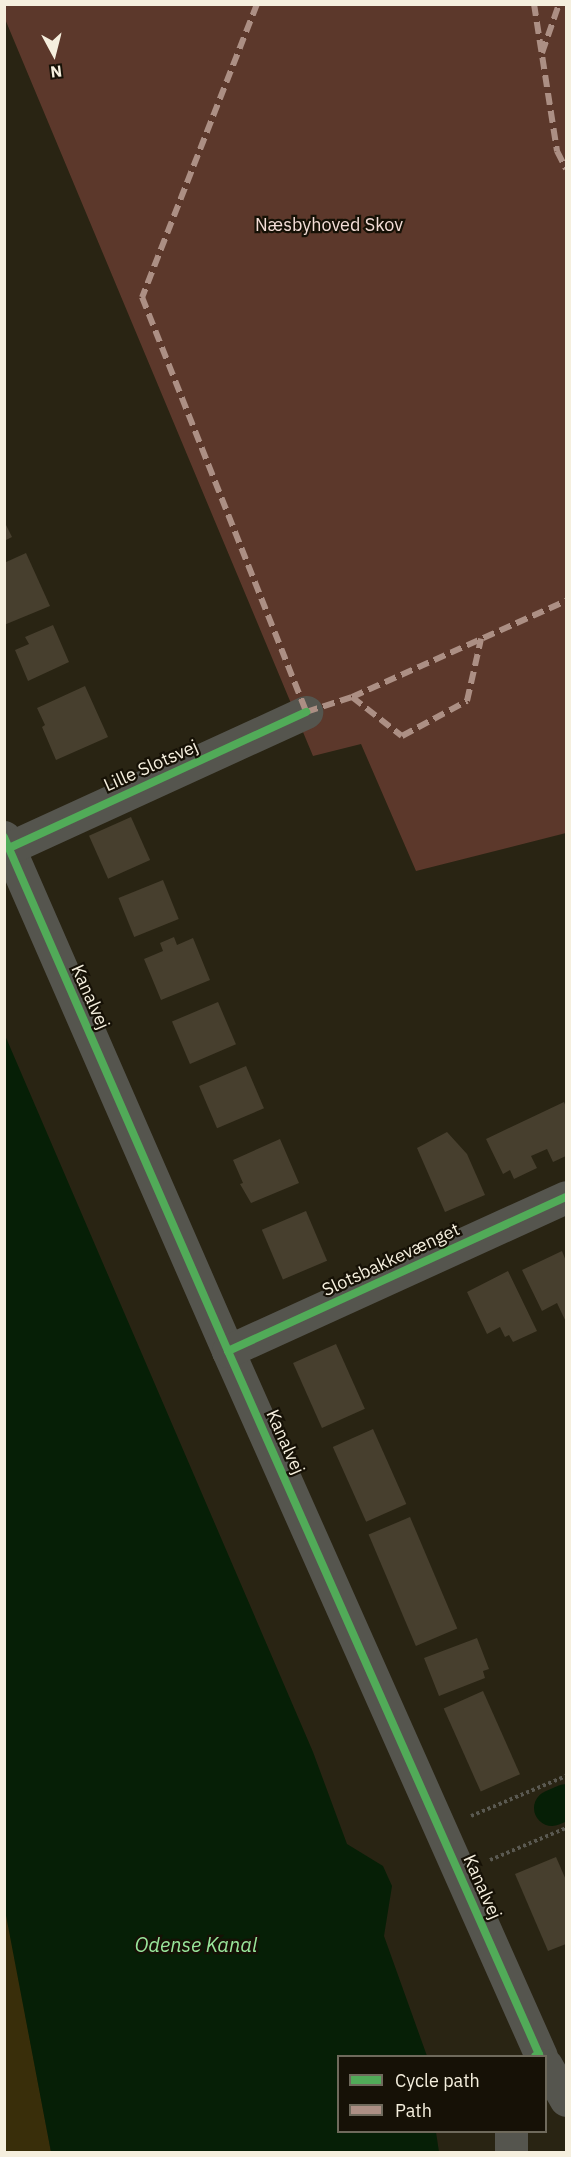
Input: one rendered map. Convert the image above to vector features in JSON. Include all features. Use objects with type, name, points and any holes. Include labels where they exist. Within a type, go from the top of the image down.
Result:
[{"type":"street","name":"Lille Slotsvej","points":[[7,842],[306,712]]},
{"type":"street","name":"Kanalvej","points":[[7,842],[228,1352],[539,2055]]},
{"type":"street","name":"Slotsbakkevænget","points":[[228,1352],[567,1197]]},
{"type":"street","name":"Kanalvej","points":[[547,2069],[567,2100]]},
{"type":"street","points":[[511,2133],[511,2152]]},
{"type":"path","points":[[440,1829],[567,1776]]},
{"type":"path","points":[[459,1873],[567,1828]]},
{"type":"shaded area","points":[[5,1905],[51,2152],[5,2152]]},
{"type":"green space","name":"Næsbyhoved Skov","points":[[4,5],[566,5],[566,833],[416,871],[361,744],[313,756],[5,19]]},
{"type":"water","name":"Odense Kanal","points":[[4,1033],[313,1752],[347,1844],[383,1866],[392,1886],[384,1936],[427,2055],[337,2055],[337,2133],[436,2133],[439,2152],[51,2152],[4,1905]]},
{"type":"building","points":[[4,521],[12,537],[4,541]]},
{"type":"building","points":[[26,553],[50,606],[4,625],[4,563]]},
{"type":"building","points":[[53,625],[69,662],[28,681],[15,650],[29,644],[25,637]]},
{"type":"building","points":[[85,686],[108,737],[56,760],[42,727],[45,725],[37,708]]},
{"type":"building","points":[[131,817],[150,860],[108,879],[89,836]]},
{"type":"building","points":[[163,880],[179,919],[134,937],[118,898]]},
{"type":"building","points":[[174,937],[177,945],[193,938],[210,980],[161,1000],[144,959],[163,951],[160,943]]},
{"type":"building","points":[[218,1002],[236,1044],[190,1064],[172,1022]]},
{"type":"building","points":[[246,1066],[264,1108],[217,1128],[199,1086]]},
{"type":"building","points":[[564,1102],[566,1107],[566,1156],[553,1162],[547,1149],[531,1156],[537,1168],[514,1179],[510,1170],[503,1174],[486,1139]]},
{"type":"building","points":[[447,1132],[467,1154],[485,1195],[445,1212],[417,1148]]},
{"type":"building","points":[[280,1139],[299,1183],[251,1203],[240,1184],[243,1183],[233,1160]]},
{"type":"building","points":[[306,1211],[327,1261],[283,1279],[262,1230]]},
{"type":"building","points":[[562,1251],[566,1261],[566,1322],[557,1303],[542,1311],[522,1270]]},
{"type":"building","points":[[508,1271],[537,1331],[513,1342],[509,1335],[505,1337],[500,1327],[487,1334],[467,1292]]},
{"type":"building","points":[[336,1344],[365,1409],[322,1428],[293,1363]]},
{"type":"building","points":[[373,1429],[406,1504],[366,1522],[333,1447]]},
{"type":"building","points":[[410,1517],[457,1628],[416,1646],[369,1535]]},
{"type":"building","points":[[477,1638],[489,1669],[483,1671],[485,1678],[439,1696],[424,1658]]},
{"type":"building","points":[[483,1691],[520,1774],[481,1792],[444,1708]]},
{"type":"building","points":[[556,1857],[566,1880],[566,1944],[548,1951],[515,1874]]},
{"type":"waterway","points":[[552,1808],[566,1802]]},
{"type":"marked path","points":[[257,4],[142,297],[306,712],[352,697],[566,601]]},
{"type":"marked path","points":[[534,4],[557,151],[566,169]]},
{"type":"marked path","points":[[542,53],[559,4]]},
{"type":"marked path","points":[[352,697],[402,736],[467,701],[481,639]]},
{"type":"cycle path","points":[[9,848],[306,712]]},
{"type":"cycle path","points":[[4,837],[539,2054],[537,2055]]},
{"type":"cycle path","points":[[228,1351],[566,1197]]}]
